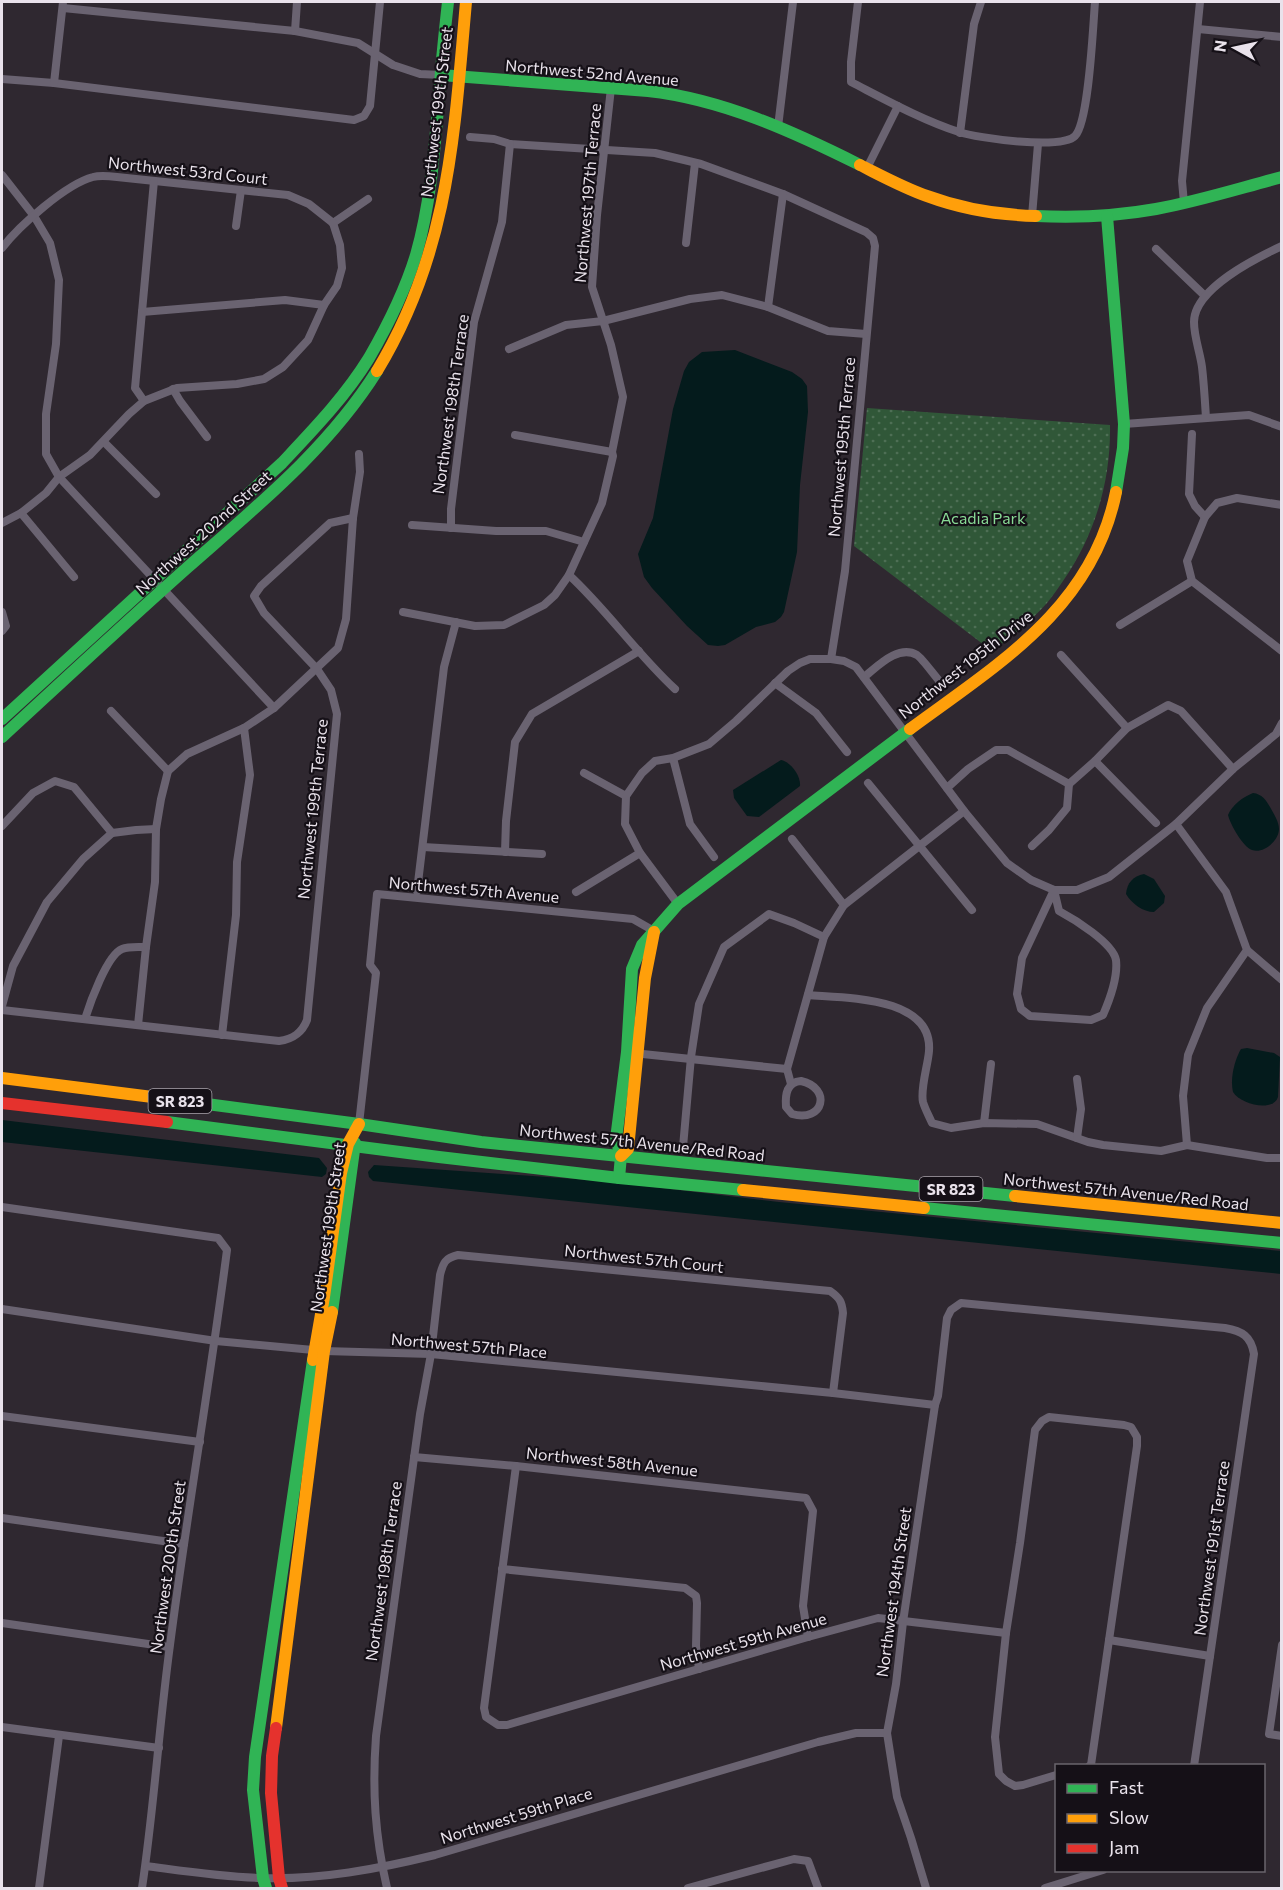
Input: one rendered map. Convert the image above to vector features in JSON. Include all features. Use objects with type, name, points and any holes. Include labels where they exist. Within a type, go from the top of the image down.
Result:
[{"type":"main road","name":"Northwest 199th Street","points":[[389,322],[409,276],[427,212],[448,2]]},
{"type":"main road","name":"Northwest 199th Street","points":[[401,329],[421,280],[440,215],[451,148],[466,2]]},
{"type":"main road","name":"Northwest 52nd Avenue","points":[[441,75],[642,90],[680,96],[744,114],[778,127],[930,197],[1001,213],[1032,216],[1107,216],[1184,204],[1281,177]]},
{"type":"main road","name":"Northwest 195th Drive","points":[[619,1178],[621,1156],[628,1149],[633,1053],[632,969],[642,945],[678,904],[1008,656],[1039,630],[1064,603],[1082,578],[1098,548],[1112,513],[1124,454],[1124,424],[1107,216]]},
{"type":"main road","name":"Northwest 202nd Street","points":[[2,719],[290,456],[314,431],[355,380],[389,322]]},
{"type":"main road","name":"Northwest 202nd Street","points":[[2,737],[324,441],[366,388],[401,329]]},
{"type":"main road","name":"Northwest 57th Avenue/Red Road","points":[[2,1078],[481,1142],[1281,1223]]},
{"type":"main road","name":"SR 823","points":[[2,1103],[619,1178],[1281,1243]]},
{"type":"main road","name":"Northwest 199th Street","points":[[265,1883],[254,1790],[255,1757],[319,1350],[334,1300],[352,1145],[359,1124]]},
{"type":"main road","name":"Northwest 199th Street","points":[[281,1883],[271,1793],[272,1756],[319,1350]]},
{"type":"street","points":[[295,31],[297,2]]},
{"type":"street","points":[[2,79],[54,83],[354,120],[363,116],[370,106],[380,2]]},
{"type":"street","points":[[778,127],[794,2]]},
{"type":"street","points":[[858,2],[850,62],[851,82],[898,106],[960,133],[1038,144],[1065,142],[1075,137],[1082,126],[1095,2]]},
{"type":"street","points":[[960,133],[974,24],[981,2]]},
{"type":"street","points":[[1184,204],[1182,181],[1200,2]]},
{"type":"street","points":[[54,83],[63,5]]},
{"type":"street","name":"Northwest 52nd Avenue","points":[[63,5],[295,31],[358,44],[393,65],[420,74],[441,75]]},
{"type":"street","points":[[1198,29],[1281,37]]},
{"type":"street","name":"Northwest 197th Terrace","points":[[403,612],[475,626],[504,625],[544,605],[555,595],[569,574],[602,503],[623,397],[611,345],[592,287],[611,88]]},
{"type":"street","points":[[867,168],[898,106]]},
{"type":"street","points":[[470,137],[494,139],[510,144],[655,153],[702,164],[783,194],[768,307]]},
{"type":"street","name":"Northwest 198th Terrace","points":[[451,528],[451,509],[474,322],[502,222],[510,144]]},
{"type":"street","points":[[1032,216],[1038,144]]},
{"type":"street","points":[[686,243],[695,163]]},
{"type":"street","points":[[2,175],[34,216],[50,243],[59,280],[56,344],[46,414],[46,454],[59,477],[274,708]]},
{"type":"street","name":"Northwest 53rd Court","points":[[2,248],[34,216],[75,184],[96,176],[288,195],[309,204],[333,223]]},
{"type":"street","points":[[144,401],[135,388],[154,181]]},
{"type":"street","points":[[236,226],[241,190]]},
{"type":"street","name":"Northwest 195th Terrace","points":[[783,194],[866,232],[873,238],[875,246],[845,571],[831,659]]},
{"type":"street","points":[[2,523],[21,513],[46,494],[59,477],[90,455],[144,401],[173,389],[237,384],[264,379],[283,368],[308,340],[324,305],[337,286],[342,268],[340,245],[333,223],[368,199]]},
{"type":"street","points":[[1206,418],[1202,367],[1194,321],[1204,296],[1249,261],[1281,246]]},
{"type":"street","points":[[1156,249],[1204,296]]},
{"type":"street","points":[[509,349],[566,325],[603,321],[690,299],[722,295],[768,307],[828,331],[866,334]]},
{"type":"street","points":[[142,312],[285,300],[324,305]]},
{"type":"street","points":[[173,389],[207,437]]},
{"type":"street","points":[[1124,424],[1249,415],[1281,427]]},
{"type":"street","points":[[1192,434],[1189,494],[1195,506],[1205,517]]},
{"type":"street","points":[[515,435],[612,452]]},
{"type":"street","points":[[104,442],[156,494]]},
{"type":"street","points":[[138,1025],[155,882],[156,829],[168,771],[186,754],[244,728],[274,708],[338,648],[346,619],[353,518],[360,472],[359,454]]},
{"type":"street","points":[[1281,505],[1238,498],[1217,503],[1205,517],[1187,561],[1192,581],[1281,651]]},
{"type":"street","points":[[21,513],[74,577]]},
{"type":"street","name":"Northwest 199th Terrace","points":[[222,1035],[289,1040],[303,1029],[306,1020],[337,714],[331,690],[317,669],[264,613],[254,596],[261,586],[330,523],[353,518]]},
{"type":"street","points":[[412,525],[496,531],[546,531],[584,542]]},
{"type":"street","points":[[569,574],[592,596],[655,671],[675,689]]},
{"type":"street","points":[[1120,625],[1192,581]]},
{"type":"street","points":[[2,612],[4,629]]},
{"type":"street","points":[[417,891],[444,667],[456,622]]},
{"type":"street","points":[[505,852],[506,820],[515,742],[532,714],[639,651]]},
{"type":"street","points":[[864,677],[893,655],[903,652],[917,655],[942,684]]},
{"type":"street","points":[[1061,655],[1127,728]]},
{"type":"street","points":[[678,904],[640,853],[625,824],[627,796],[642,773],[655,761],[673,758],[709,744],[788,671],[810,659],[844,661],[856,667],[964,811],[1007,863],[1031,880],[1054,890],[1077,890],[1109,877],[1176,824],[1233,769],[1279,737],[1281,723]]},
{"type":"street","points":[[775,684],[816,713],[847,752]]},
{"type":"street","points":[[1032,846],[1068,808],[1069,784],[1127,728],[1168,705],[1181,711],[1233,769]]},
{"type":"street","points":[[111,711],[168,771]]},
{"type":"street","points":[[156,829],[112,833],[83,859],[47,902],[13,966],[2,1008],[222,1035],[236,915],[237,862],[250,775],[244,728]]},
{"type":"street","points":[[947,788],[968,769],[996,750],[1008,750],[1069,784]]},
{"type":"street","points":[[673,758],[690,824],[714,857]]},
{"type":"street","points":[[1095,761],[1156,823]]},
{"type":"street","points":[[584,773],[627,796]]},
{"type":"street","points":[[2,826],[33,792],[56,781],[74,788],[112,833]]},
{"type":"street","points":[[868,783],[972,910]]},
{"type":"street","points":[[791,1084],[808,1083],[819,1092],[821,1104],[819,1109],[814,1113],[796,1116],[788,1110],[785,1099],[791,1084],[787,1069],[824,937],[844,905],[964,811]]},
{"type":"street","points":[[1176,824],[1226,892],[1247,950],[1281,980]]},
{"type":"street","points":[[792,839],[844,905]]},
{"type":"street","points":[[423,848],[542,854]]},
{"type":"street","points":[[576,892],[640,853]]},
{"type":"street","points":[[1054,890],[1059,911],[1094,934],[1112,950],[1116,960],[1113,990],[1103,1015],[1091,1020],[1030,1016],[1021,1009],[1017,994],[1022,957],[1054,890]]},
{"type":"street","name":"Northwest 57th Avenue","points":[[359,1124],[376,973],[370,965],[377,894],[633,919],[654,931]]},
{"type":"street","points":[[683,1147],[691,1058],[699,1004],[724,947],[769,915],[794,923],[824,937]]},
{"type":"street","points":[[85,1019],[97,987],[117,952],[123,948],[146,947]]},
{"type":"street","points":[[1187,1145],[1183,1096],[1188,1055],[1207,1008],[1247,950]]},
{"type":"street","points":[[808,994],[870,1000],[911,1012],[926,1029],[928,1038],[929,1048],[922,1099],[932,1123],[951,1128],[984,1123],[1037,1124],[1088,1143],[1161,1150],[1187,1145],[1267,1158],[1281,1158]]},
{"type":"street","points":[[633,1053],[787,1069]]},
{"type":"street","points":[[984,1123],[991,1064]]},
{"type":"street","points":[[1077,1079],[1081,1109],[1077,1138]]},
{"type":"street","name":"Northwest 200th Street","points":[[2,1207],[218,1238],[227,1250],[216,1341],[169,1647],[142,1888]]},
{"type":"street","name":"Northwest 57th Court","points":[[446,1259],[458,1255],[830,1291],[842,1302],[843,1313],[833,1393]]},
{"type":"street","name":"Northwest 198th Terrace","points":[[387,1888],[374,1816],[376,1736],[414,1457],[431,1354],[440,1275],[446,1259]]},
{"type":"street","name":"Northwest 191st Terrace","points":[[961,1303],[1225,1328],[1239,1331],[1247,1336],[1252,1344],[1254,1354],[1194,1764]]},
{"type":"street","name":"Northwest 194th Street","points":[[926,1888],[897,1797],[887,1733],[938,1396],[947,1318],[951,1310],[961,1303]]},
{"type":"street","name":"Northwest 57th Place","points":[[2,1309],[216,1341],[319,1350],[431,1354],[935,1405]]},
{"type":"street","points":[[2,1416],[200,1443]]},
{"type":"street","points":[[1055,1775],[1015,1786],[1006,1781],[999,1774],[995,1737],[1006,1633],[1035,1430],[1042,1421],[1049,1418],[1124,1425],[1131,1427],[1137,1437],[1090,1764]]},
{"type":"street","name":"Northwest 58th Avenue","points":[[414,1457],[806,1498],[813,1511],[803,1606],[808,1637]]},
{"type":"street","points":[[516,1466],[502,1569],[685,1588],[696,1596],[696,1646],[699,1669]]},
{"type":"street","points":[[2,1518],[184,1544]]},
{"type":"street","name":"Northwest 59th Avenue","points":[[502,1569],[484,1708],[486,1717],[498,1725],[507,1725],[878,1618],[1006,1633]]},
{"type":"street","points":[[2,1623],[169,1647]]},
{"type":"street","points":[[1109,1640],[1210,1656]]},
{"type":"street","points":[[1281,1645],[1269,1734],[1281,1736]]},
{"type":"street","points":[[2,1727],[159,1748]]},
{"type":"street","name":"Northwest 59th Place","points":[[146,1866],[265,1883],[281,1883],[382,1868],[435,1855],[818,1742],[856,1733],[887,1733]]},
{"type":"street","points":[[39,1888],[59,1736]]},
{"type":"street","points":[[688,1888],[794,1858],[808,1861],[818,1888]]},
{"type":"street","points":[[1046,1888],[1097,1872]]},
{"type":"green space","name":"Acadia Park","points":[[867,408],[1110,425],[1108,467],[1104,487],[1084,545],[1047,603],[992,651],[854,546]]},
{"type":"shaded area","points":[[735,350],[792,372],[802,379],[807,386],[808,412],[800,485],[797,552],[784,612],[775,622],[756,627],[725,645],[718,646],[708,645],[652,588],[644,577],[638,554],[653,518],[673,409],[684,371],[689,362],[702,352]]},
{"type":"shaded area","points":[[781,760],[795,770],[800,786],[759,817],[747,816],[734,798],[733,790]]},
{"type":"shaded area","points":[[1253,793],[1261,796],[1267,802],[1279,829],[1270,846],[1256,851],[1248,848],[1241,840],[1228,815],[1238,802]]},
{"type":"shaded area","points":[[1144,874],[1154,879],[1165,896],[1164,903],[1154,912],[1138,907],[1126,894],[1131,881]]},
{"type":"shaded area","points":[[1241,1049],[1274,1053],[1280,1057],[1278,1097],[1270,1105],[1249,1103],[1233,1092],[1232,1076],[1235,1064]]},
{"type":"shaded area","points":[[2,1120],[319,1158],[327,1168],[326,1174],[322,1177],[2,1142]]},
{"type":"shaded area","points":[[374,1165],[603,1181],[779,1202],[1281,1251],[1281,1274],[373,1181],[368,1172]]},
{"type":"traffic: fast","points":[[2,719],[282,463],[339,400],[369,358],[412,268],[426,213],[448,2]]},
{"type":"traffic: fast","points":[[441,75],[676,95],[703,101],[757,119],[860,165]]},
{"type":"traffic: fast","points":[[1036,216],[1096,216],[1156,209],[1282,177]]},
{"type":"traffic: fast","points":[[1107,216],[1124,424],[1123,448],[1116,492]]},
{"type":"traffic: fast","points":[[2,737],[290,476],[336,426],[377,371]]},
{"type":"traffic: fast","points":[[619,1178],[621,1156],[616,1139],[627,1052],[632,969],[642,945],[678,904],[910,729]]},
{"type":"traffic: fast","points":[[184,1101],[481,1142],[1015,1196]]},
{"type":"traffic: fast","points":[[167,1122],[439,1157],[743,1190]]},
{"type":"traffic: fast","points":[[332,1312],[355,1143]]},
{"type":"traffic: fast","points":[[924,1208],[1282,1243]]},
{"type":"traffic: fast","points":[[266,1888],[253,1790],[255,1757],[313,1360]]},
{"type":"traffic: slow","points":[[377,371],[401,326],[420,282],[434,237],[452,146],[466,2]]},
{"type":"traffic: slow","points":[[860,165],[927,196],[967,208],[1036,216]]},
{"type":"traffic: slow","points":[[910,729],[1008,656],[1064,601],[1086,569],[1104,533],[1116,492]]},
{"type":"traffic: slow","points":[[621,1156],[628,1149],[645,978],[654,932]]},
{"type":"traffic: slow","points":[[2,1078],[184,1101]]},
{"type":"traffic: slow","points":[[313,1360],[341,1173],[348,1144],[359,1124]]},
{"type":"traffic: slow","points":[[743,1190],[924,1208]]},
{"type":"traffic: slow","points":[[1015,1196],[1282,1223]]},
{"type":"traffic: slow","points":[[276,1728],[324,1351],[332,1312]]},
{"type":"traffic: jam","points":[[2,1103],[167,1122]]},
{"type":"traffic: jam","points":[[276,1728],[272,1756],[271,1793],[279,1878],[282,1888]]}]
